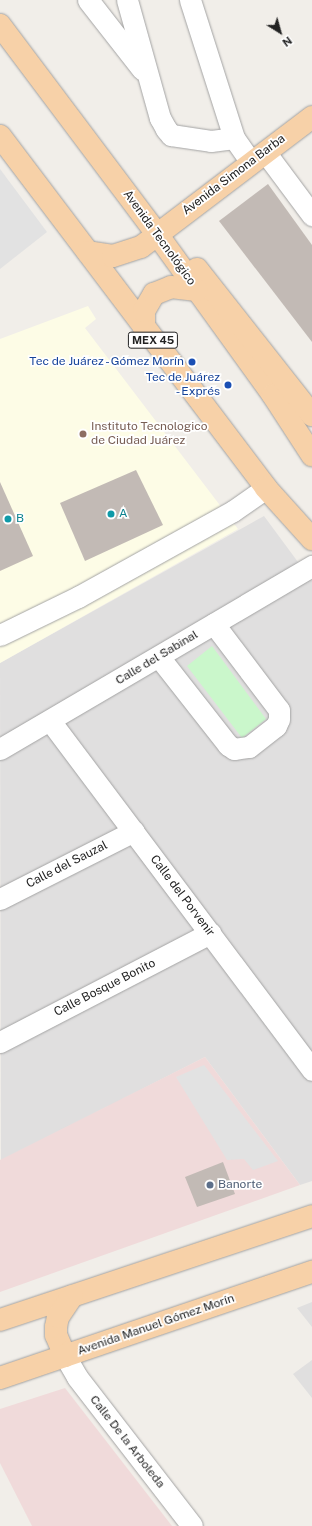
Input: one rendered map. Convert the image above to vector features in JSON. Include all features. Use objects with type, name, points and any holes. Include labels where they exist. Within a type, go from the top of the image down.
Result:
[{"type":"main road","name":"Avenida Tecnológico","points":[[0,25],[157,234],[273,395],[312,455]]},
{"type":"main road","name":"Avenida Simona Barba","points":[[88,252],[119,256],[141,247],[312,117]]},
{"type":"main road","name":"MEX 45","points":[[0,136],[266,488],[312,538]]},
{"type":"main road","points":[[157,234],[205,276],[312,415]]},
{"type":"main road","points":[[144,328],[144,311],[154,294],[171,287],[197,290]]},
{"type":"main road","points":[[0,1320],[312,1216]]},
{"type":"main road","name":"Avenida Manuel Gómez Morín","points":[[0,1378],[310,1277]]},
{"type":"main road","points":[[65,1356],[56,1335],[56,1327],[58,1317],[72,1296]]},
{"type":"street","points":[[88,0],[149,77]]},
{"type":"street","points":[[127,0],[160,118],[171,135],[210,141],[234,138]]},
{"type":"street","points":[[190,0],[234,138],[258,157],[312,215]]},
{"type":"street","points":[[0,635],[78,597],[233,511],[266,488]]},
{"type":"street","name":"Calle del Sabinal","points":[[0,749],[50,722],[312,566]]},
{"type":"street","points":[[159,657],[228,745],[234,749],[248,747],[276,726],[280,719],[279,710],[214,624]]},
{"type":"street","name":"Calle del Porvenir","points":[[50,722],[134,831],[312,1070]]},
{"type":"street","name":"Calle del Sauzal","points":[[0,899],[134,831]]},
{"type":"street","name":"Calle Bosque Bonito","points":[[0,1042],[210,933]]},
{"type":"street","name":"Calle De la Arboleda","points":[[65,1356],[77,1377],[192,1526]]},
{"type":"shaded area","points":[[0,169],[47,232],[0,269]]},
{"type":"shaded area","name":"Instituto Tecnologico de Ciudad Juárez","points":[[88,306],[96,319],[85,328],[238,529],[0,663],[0,339]]},
{"type":"shaded area","points":[[264,516],[312,581],[312,1181],[300,1185],[205,1057],[1,1161],[0,663]]},
{"type":"shaded area","points":[[205,1057],[300,1185],[0,1292],[0,1160]]},
{"type":"shaded area","points":[[204,1065],[278,1161],[253,1170],[244,1159],[227,1160],[176,1077]]},
{"type":"shaded area","points":[[312,1302],[312,1327],[297,1308]]},
{"type":"shaded area","points":[[312,1360],[312,1398],[293,1374]]},
{"type":"shaded area","points":[[65,1388],[172,1526],[32,1526],[0,1463],[0,1409]]},
{"type":"green space","points":[[212,646],[266,719],[242,738],[187,666]]},
{"type":"building","points":[[268,184],[312,245],[312,342],[219,221]]},
{"type":"building","name":"A","points":[[136,470],[163,525],[85,561],[60,503]]},
{"type":"building","name":"B","points":[[0,482],[33,556],[0,571]]},
{"type":"building","name":"Banorte","points":[[223,1162],[235,1194],[197,1207],[185,1177]]},
{"type":"place","name":"Tec de Juárez - Gómez Morín","points":[[192,362]]},
{"type":"place","name":"Tec de Juárez - Exprés","points":[[228,385]]},
{"type":"place","name":"Instituto Tecnologico de Ciudad Juárez","points":[[83,434]]},
{"type":"place","name":"A","points":[[111,514]]},
{"type":"place","name":"B","points":[[8,519]]},
{"type":"place","name":"Banorte","points":[[210,1185]]}]
